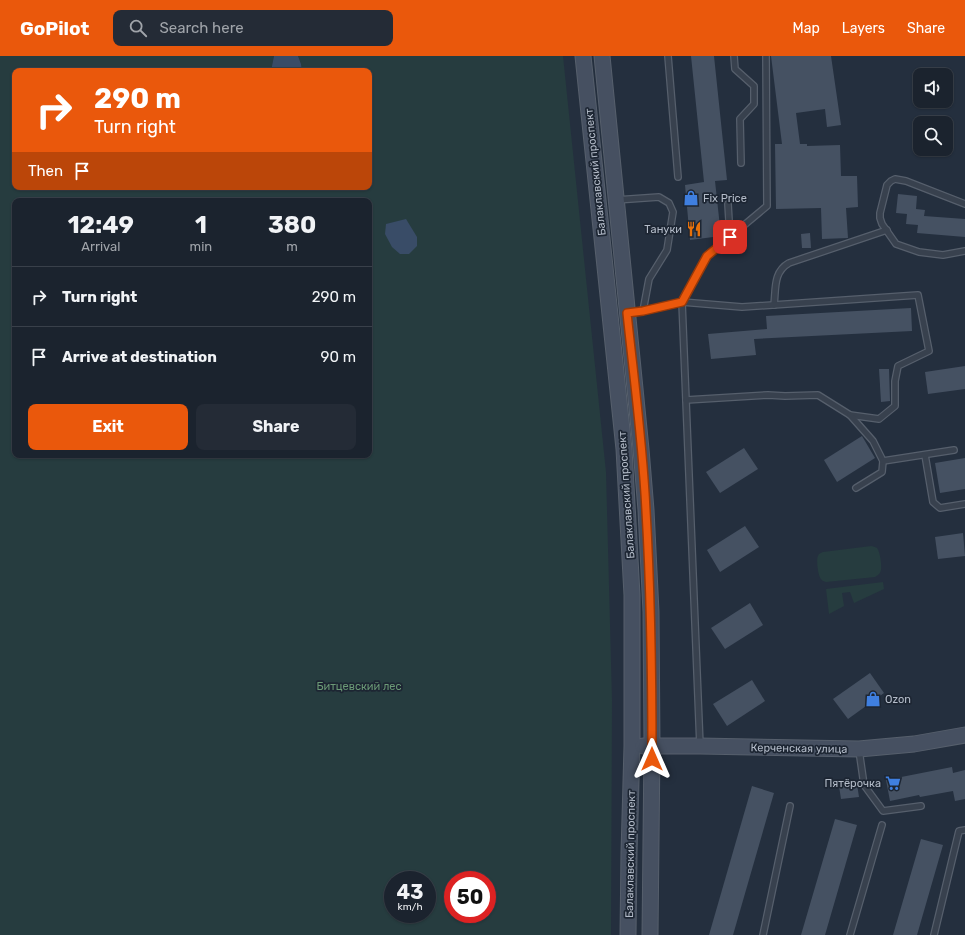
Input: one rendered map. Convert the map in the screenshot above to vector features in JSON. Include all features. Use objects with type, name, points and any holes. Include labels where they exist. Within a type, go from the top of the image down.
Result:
[{"type":"main road","name":"Балаклавский проспект","points":[[583,56],[624,449],[632,595],[632,746],[628,935]]},
{"type":"main road","name":"Балаклавский проспект","points":[[602,56],[642,449],[646,510],[651,612],[652,746],[650,935]]},
{"type":"main road","name":"Керченская улица","points":[[632,746],[859,749],[914,744],[965,735]]},
{"type":"lane","points":[[668,56],[678,177]]},
{"type":"lane","points":[[734,56],[735,69],[754,86],[754,104],[740,119],[741,163]]},
{"type":"lane","points":[[700,746],[682,302],[707,256],[767,206],[766,56]]},
{"type":"lane","points":[[965,204],[906,181],[895,179],[887,185],[880,213],[880,221],[896,244],[918,252],[943,255],[965,251]]},
{"type":"lane","points":[[616,200],[659,197],[669,203],[673,212],[667,250],[649,279],[643,311]]},
{"type":"lane","points":[[728,204],[730,237]]},
{"type":"lane","points":[[774,305],[777,276],[784,266],[886,230]]},
{"type":"lane","points":[[627,313],[682,302],[742,307],[918,295],[928,351],[898,366],[895,381],[896,406],[879,419],[850,415]]},
{"type":"lane","points":[[686,400],[768,395],[818,395],[850,415],[873,441],[883,462],[882,472],[856,488]]},
{"type":"lane","points":[[883,462],[954,450]]},
{"type":"lane","points":[[925,455],[933,502],[940,508],[965,504]]},
{"type":"lane","points":[[859,749],[864,785],[883,811],[921,806]]},
{"type":"lane","points":[[763,935],[790,806]]},
{"type":"lane","points":[[850,935],[882,825]]},
{"type":"lane","points":[[934,935],[959,831],[965,830]]},
{"type":"green space","name":"Битцевский лес","points":[[0,56],[274,56],[272,68],[12,68],[12,190],[372,190],[372,68],[302,68],[298,56],[563,56],[606,472],[612,700],[611,935],[0,935]]},
{"type":"green space","points":[[871,546],[877,548],[880,555],[881,570],[877,576],[826,582],[821,580],[817,564],[817,558],[820,553]]},
{"type":"green space","points":[[883,582],[884,589],[854,603],[850,592],[842,593],[844,606],[829,614],[826,589]]},
{"type":"water","points":[[274,56],[298,56],[302,68],[272,68]]},
{"type":"water","points":[[406,219],[417,237],[417,246],[409,254],[400,254],[392,247],[385,234],[386,224]]},
{"type":"building","points":[[691,56],[714,56],[727,180],[715,181],[721,236],[690,240],[685,185],[704,182]]},
{"type":"building","points":[[771,56],[831,56],[841,125],[827,127],[825,109],[796,113],[800,144],[807,144],[807,146],[840,145],[841,176],[857,176],[858,207],[846,208],[848,238],[822,239],[821,208],[776,209],[775,144],[782,144]]},
{"type":"building","points":[[898,194],[917,196],[916,209],[925,210],[924,216],[965,219],[965,237],[917,233],[918,225],[906,224],[907,214],[896,213]]},
{"type":"building","points":[[810,233],[811,248],[802,248],[801,234]]},
{"type":"building","points":[[911,308],[912,331],[754,339],[756,355],[711,359],[708,334],[767,329],[766,316]]},
{"type":"building","points":[[965,366],[965,389],[928,394],[925,372]]},
{"type":"building","points":[[879,369],[889,369],[890,401],[881,402]]},
{"type":"building","points":[[862,436],[875,458],[837,482],[824,460]]},
{"type":"building","points":[[744,448],[758,469],[720,493],[706,472]]},
{"type":"building","points":[[965,458],[965,489],[940,493],[935,463]]},
{"type":"building","points":[[745,526],[759,547],[720,572],[707,550]]},
{"type":"building","points":[[963,533],[965,556],[938,559],[935,537]]},
{"type":"building","points":[[750,603],[763,625],[725,649],[711,628]]},
{"type":"building","points":[[870,673],[884,693],[848,719],[833,699]]},
{"type":"building","points":[[752,680],[765,701],[727,726],[713,704]]},
{"type":"building","points":[[952,767],[953,773],[965,770],[965,799],[955,801],[953,791],[920,797],[919,795],[890,801],[886,780]]},
{"type":"building","points":[[857,784],[859,797],[841,799],[839,786]]},
{"type":"building","points":[[752,786],[774,793],[733,935],[709,935]]},
{"type":"building","points":[[835,819],[857,825],[825,935],[801,935]]},
{"type":"building","points":[[921,839],[943,845],[917,935],[893,935]]},
{"type":"place","name":"Fix Price","points":[[691,198]]},
{"type":"place","name":"Тануки","points":[[694,229]]},
{"type":"place","name":"Ozon","points":[[873,699]]},
{"type":"place","name":"Пятёрочка","points":[[893,783]]},
{"type":"route","points":[[652,759],[651,612],[646,510],[642,449],[627,313],[682,302],[707,256],[730,237]]}]
